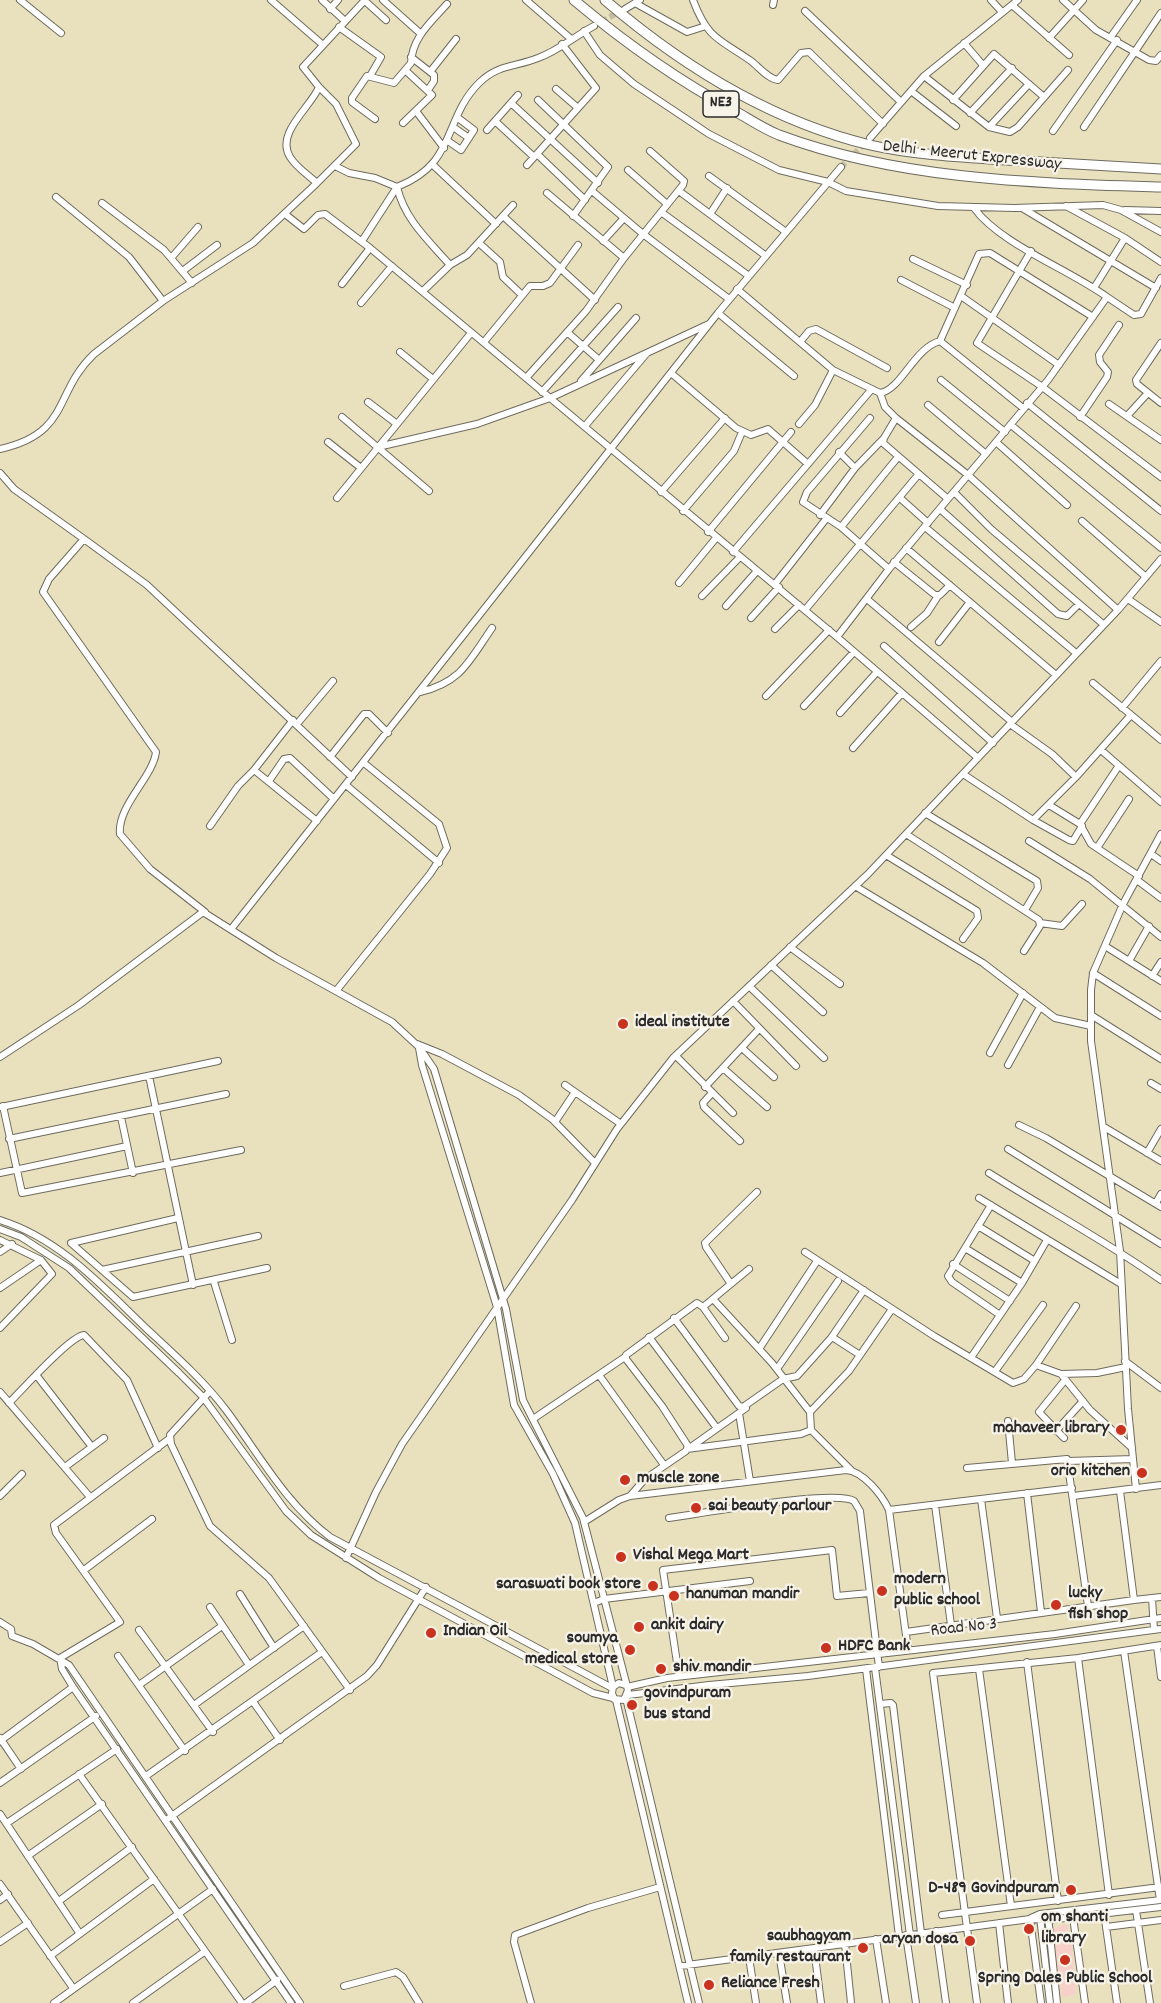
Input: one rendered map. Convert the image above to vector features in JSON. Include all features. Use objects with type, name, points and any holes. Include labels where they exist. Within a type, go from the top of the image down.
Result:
[{"type":"highway","name":"Delhi - Meerut Expressway","points":[[574,0],[637,51],[709,98],[777,134],[861,161],[948,174],[1115,186],[1161,187]]},
{"type":"highway","name":"Delhi - Meerut Expressway","points":[[605,0],[647,35],[716,82],[795,120],[872,145],[952,157],[1161,169]]},
{"type":"street","points":[[20,0],[61,33]]},
{"type":"street","points":[[272,0],[323,45]]},
{"type":"street","points":[[322,0],[342,24],[381,57],[370,76],[351,100],[375,119]]},
{"type":"street","points":[[330,9],[338,0]]},
{"type":"street","points":[[0,449],[26,440],[51,424],[84,364],[163,302],[253,243],[335,166],[356,142],[331,96],[319,87],[303,67],[365,0],[386,20]]},
{"type":"street","points":[[383,0],[421,34]]},
{"type":"street","points":[[526,0],[570,38]]},
{"type":"street","points":[[693,0],[706,26],[728,49],[752,62],[774,80],[778,80],[801,53],[811,53],[883,124]]},
{"type":"street","points":[[991,0],[1002,12]]},
{"type":"street","points":[[870,138],[924,76],[1018,0]]},
{"type":"street","points":[[1063,0],[1113,39],[1154,61],[1161,55]]},
{"type":"street","points":[[1049,38],[1083,0]]},
{"type":"street","points":[[1053,131],[1137,0]]},
{"type":"street","points":[[370,76],[391,84],[411,63],[410,52],[447,1]]},
{"type":"street","points":[[625,9],[639,1],[687,32],[706,26]]},
{"type":"street","points":[[1012,5],[1068,55]]},
{"type":"street","points":[[806,11],[901,102]]},
{"type":"street","points":[[1084,127],[1161,13]]},
{"type":"street","points":[[362,242],[397,187],[410,182],[433,165],[480,82],[498,69],[537,59],[594,26]]},
{"type":"street","points":[[584,31],[600,55],[612,66],[709,134],[779,170],[828,182],[837,188],[856,193],[938,206],[1022,208],[1103,205],[1121,210],[1161,232]]},
{"type":"street","points":[[430,72],[456,39]]},
{"type":"street","points":[[527,165],[595,90],[595,86],[562,44]]},
{"type":"street","points":[[964,44],[982,64]]},
{"type":"street","points":[[953,100],[982,64],[994,54],[1044,97]]},
{"type":"street","points":[[411,57],[435,78],[428,90]]},
{"type":"street","points":[[970,112],[1012,68]]},
{"type":"street","points":[[403,123],[432,96],[405,70]]},
{"type":"street","points":[[924,76],[989,127],[1013,130],[1068,70]]},
{"type":"street","points":[[989,127],[1029,84]]},
{"type":"street","points":[[317,183],[291,159],[287,152],[287,142],[289,132],[319,87]]},
{"type":"street","points":[[555,89],[578,108]]},
{"type":"street","points":[[911,91],[956,126]]},
{"type":"street","points":[[487,130],[518,94]]},
{"type":"street","points":[[537,100],[607,165],[608,170],[573,216]]},
{"type":"street","points":[[511,103],[598,183]]},
{"type":"street","points":[[416,111],[444,148]]},
{"type":"street","points":[[448,141],[461,150],[474,130],[458,118]]},
{"type":"street","points":[[495,121],[585,200]]},
{"type":"street","points":[[453,127],[469,138]]},
{"type":"street","points":[[526,378],[594,300],[624,258],[679,191],[684,181],[650,151]]},
{"type":"street","points":[[433,165],[496,224]]},
{"type":"street","points":[[335,166],[349,173],[375,178],[397,187],[411,221],[450,265]]},
{"type":"street","points":[[232,928],[737,289],[841,167]]},
{"type":"street","points":[[628,170],[667,204]]},
{"type":"street","points":[[710,176],[786,232]]},
{"type":"street","points":[[710,214],[727,188]]},
{"type":"street","points":[[592,191],[643,234],[729,299]]},
{"type":"street","points":[[679,191],[766,256]]},
{"type":"street","points":[[547,193],[624,258]]},
{"type":"street","points":[[56,197],[129,257],[163,302]]},
{"type":"street","points":[[102,203],[172,257],[192,283]]},
{"type":"street","points":[[423,291],[450,265],[467,255],[513,205]]},
{"type":"street","points":[[1066,206],[1125,238],[1161,262]]},
{"type":"street","points":[[974,208],[993,228],[1095,288],[1134,315],[1141,314],[1161,280]]},
{"type":"street","points":[[1022,208],[1156,288]]},
{"type":"street","points":[[1121,210],[1161,211]]},
{"type":"street","points":[[661,212],[749,276]]},
{"type":"street","points":[[285,214],[304,229],[318,215],[325,214],[370,248],[585,426],[708,532],[777,586],[978,758]]},
{"type":"street","points":[[503,216],[594,300]]},
{"type":"street","points":[[603,241],[624,218]]},
{"type":"street","points":[[172,257],[198,227]]},
{"type":"street","points":[[1095,288],[1125,238]]},
{"type":"street","points":[[479,243],[500,262],[503,277],[522,295]]},
{"type":"street","points":[[484,342],[533,284],[547,285],[578,244]]},
{"type":"street","points":[[184,270],[217,245]]},
{"type":"street","points":[[342,284],[370,248]]},
{"type":"street","points":[[1030,251],[1020,272],[977,340],[979,346],[1041,386],[1161,477]]},
{"type":"street","points":[[737,289],[833,370],[880,393],[891,388],[929,345],[940,341],[981,252],[990,253],[1093,317]]},
{"type":"street","points":[[913,259],[967,285]]},
{"type":"street","points":[[361,303],[392,266]]},
{"type":"street","points":[[901,280],[955,309]]},
{"type":"street","points":[[961,296],[1059,365]]},
{"type":"street","points":[[837,637],[894,562],[1059,365],[1107,297]]},
{"type":"street","points":[[542,392],[618,307]]},
{"type":"street","points":[[718,314],[794,376]]},
{"type":"street","points":[[579,384],[598,359],[636,318]]},
{"type":"street","points":[[378,447],[477,424],[550,398],[709,324]]},
{"type":"street","points":[[1080,417],[1107,377],[1108,372],[1100,362],[1099,355],[1119,325]]},
{"type":"street","points":[[800,342],[809,331],[816,329],[888,368]]},
{"type":"street","points":[[567,332],[598,359]]},
{"type":"street","points":[[337,498],[471,333]]},
{"type":"street","points":[[940,341],[1161,511]]},
{"type":"street","points":[[1161,343],[1136,380],[1147,394],[1161,403]]},
{"type":"street","points":[[585,426],[650,350]]},
{"type":"street","points":[[400,352],[433,379]]},
{"type":"street","points":[[799,423],[815,405],[833,370]]},
{"type":"street","points":[[671,373],[742,432],[754,435],[766,429],[808,464]]},
{"type":"street","points":[[941,380],[1005,432]]},
{"type":"street","points":[[734,552],[871,390]]},
{"type":"street","points":[[880,393],[885,407],[896,418],[968,475],[1118,610]]},
{"type":"street","points":[[1126,416],[1147,394]]},
{"type":"street","points":[[368,402],[397,424]]},
{"type":"street","points":[[1109,404],[1161,440]]},
{"type":"street","points":[[928,405],[986,454]]},
{"type":"street","points":[[342,417],[429,491]]},
{"type":"street","points":[[661,492],[725,418]]},
{"type":"street","points":[[870,418],[839,452],[802,499],[807,506],[840,528],[889,569]]},
{"type":"street","points":[[819,514],[855,468],[884,438],[896,418]]},
{"type":"street","points":[[1011,425],[1161,549]]},
{"type":"street","points":[[683,511],[734,451],[742,432]]},
{"type":"street","points":[[708,532],[791,432]]},
{"type":"street","points":[[884,438],[884,443],[898,457],[948,499]]},
{"type":"street","points":[[328,442],[361,468]]},
{"type":"street","points":[[996,442],[1067,505]]},
{"type":"street","points":[[839,452],[855,468]]},
{"type":"street","points":[[840,528],[898,457]]},
{"type":"street","points":[[0,473],[14,489],[147,585],[352,777]]},
{"type":"street","points":[[775,629],[802,607],[861,545],[918,475]]},
{"type":"street","points":[[954,492],[991,529],[1103,624]]},
{"type":"street","points":[[900,498],[927,525],[1076,653]]},
{"type":"street","points":[[940,509],[1058,614],[1067,616],[1079,604]]},
{"type":"street","points":[[751,618],[826,519]]},
{"type":"street","points":[[1082,521],[1146,577]]},
{"type":"street","points":[[679,583],[716,538]]},
{"type":"street","points":[[84,539],[49,579],[44,592],[156,752],[135,792],[120,827],[120,834],[150,869],[205,912],[271,955],[385,1018],[418,1046],[430,1062],[436,1076],[503,1297],[522,1396],[584,1522],[626,1686],[699,2003]]},
{"type":"street","points":[[906,548],[1056,675]]},
{"type":"street","points":[[702,596],[740,557]]},
{"type":"street","points":[[346,1558],[402,1444],[621,1124],[676,1056],[886,855],[1118,610],[1161,559]]},
{"type":"street","points":[[894,562],[938,596]]},
{"type":"street","points":[[726,606],[757,570]]},
{"type":"street","points":[[911,627],[927,613],[938,596],[950,585]]},
{"type":"street","points":[[867,598],[1011,723],[1052,754],[1076,777]]},
{"type":"street","points":[[1128,599],[1161,622]]},
{"type":"street","points":[[939,642],[970,602]]},
{"type":"street","points":[[419,692],[446,685],[455,679],[492,628]]},
{"type":"street","points":[[766,696],[829,630]]},
{"type":"street","points":[[884,646],[993,743]]},
{"type":"street","points":[[804,706],[854,652]]},
{"type":"street","points":[[1122,708],[1161,661]]},
{"type":"street","points":[[840,713],[877,672]]},
{"type":"street","points":[[210,826],[243,780],[333,681]]},
{"type":"street","points":[[1093,683],[1161,740]]},
{"type":"street","points":[[853,748],[902,693]]},
{"type":"street","points":[[330,757],[364,714],[369,714],[388,733]]},
{"type":"street","points":[[1032,820],[1076,777],[1131,715]]},
{"type":"street","points":[[1101,750],[1161,802]]},
{"type":"street","points":[[269,781],[284,759],[290,758],[334,799]]},
{"type":"street","points":[[336,991],[439,862],[447,848],[441,827],[364,763]]},
{"type":"street","points":[[963,774],[1032,820],[1073,841],[1118,767]]},
{"type":"street","points":[[254,770],[317,821]]},
{"type":"street","points":[[346,785],[439,862]]},
{"type":"street","points":[[1097,848],[1129,799]]},
{"type":"street","points":[[1049,805],[1081,825],[1088,841],[1161,898]]},
{"type":"street","points":[[925,813],[1037,881],[1038,888],[1025,910]]},
{"type":"street","points":[[906,834],[1025,910],[1040,923],[1062,926],[1082,904]]},
{"type":"street","points":[[1137,1489],[1125,1364],[1120,1251],[1091,1015],[1093,973],[1123,904],[1161,835]]},
{"type":"street","points":[[1029,841],[1090,879],[1161,937]]},
{"type":"street","points":[[1151,854],[1161,861]]},
{"type":"street","points":[[886,855],[977,911],[978,918],[963,939]]},
{"type":"street","points":[[855,886],[983,963],[1062,1021],[1091,1026]]},
{"type":"street","points":[[0,1057],[79,1005],[205,912]]},
{"type":"street","points":[[1024,951],[1040,923]]},
{"type":"street","points":[[1129,961],[1149,926]]},
{"type":"street","points":[[1105,946],[1161,981]]},
{"type":"street","points":[[790,947],[840,984]]},
{"type":"street","points":[[1152,976],[1161,962]]},
{"type":"street","points":[[771,965],[823,1012]]},
{"type":"street","points":[[1093,973],[1161,1016]]},
{"type":"street","points":[[749,986],[824,1058]]},
{"type":"street","points":[[990,1053],[1023,993]]},
{"type":"street","points":[[733,1001],[796,1066]]},
{"type":"street","points":[[1008,1065],[1040,1007]]},
{"type":"street","points":[[1091,1015],[1161,1059]]},
{"type":"street","points":[[705,1087],[759,1029]]},
{"type":"street","points":[[418,1046],[435,1050],[513,1092],[555,1122],[595,1163]]},
{"type":"street","points":[[418,1046],[497,1307],[513,1405],[553,1474],[572,1515],[688,2003]]},
{"type":"street","points":[[742,1048],[774,1077]]},
{"type":"street","points":[[676,1056],[733,1113]]},
{"type":"street","points":[[218,1061],[2,1106],[16,1170],[22,1193],[241,1150]]},
{"type":"street","points":[[723,1068],[767,1107]]},
{"type":"street","points":[[148,1076],[193,1285]]},
{"type":"street","points":[[1151,1083],[1161,1089]]},
{"type":"street","points":[[565,1084],[621,1124]]},
{"type":"street","points":[[555,1122],[575,1092]]},
{"type":"street","points":[[712,1093],[703,1103],[704,1107],[740,1141]]},
{"type":"street","points":[[9,1139],[226,1094]]},
{"type":"street","points":[[122,1117],[133,1173]]},
{"type":"street","points":[[1019,1125],[1111,1175],[1158,1205],[1161,1194]]},
{"type":"street","points":[[1104,1127],[1161,1161]]},
{"type":"street","points":[[1147,1153],[1161,1129]]},
{"type":"street","points":[[0,1173],[127,1146]]},
{"type":"street","points":[[1008,1149],[1161,1245]]},
{"type":"street","points":[[989,1173],[1077,1228],[1120,1251],[1161,1280]]},
{"type":"street","points":[[731,1284],[705,1243],[757,1192]]},
{"type":"street","points":[[979,1198],[1121,1284]]},
{"type":"street","points":[[991,1205],[949,1270],[948,1279],[1000,1315]]},
{"type":"street","points":[[178,1218],[72,1241],[72,1245],[133,1297],[214,1282],[267,1268]]},
{"type":"street","points":[[0,1220],[42,1238],[83,1269],[210,1390],[297,1509],[330,1537],[613,1688]]},
{"type":"street","points":[[978,1227],[1035,1261]]},
{"type":"street","points":[[0,1229],[18,1235],[69,1268],[203,1397],[286,1511],[311,1535],[346,1558],[420,1600],[593,1693],[615,1699]]},
{"type":"street","points":[[102,1270],[258,1236]]},
{"type":"street","points":[[0,1240],[41,1260],[51,1271],[50,1277],[0,1328]]},
{"type":"street","points":[[972,1356],[1022,1283],[1047,1240]]},
{"type":"street","points":[[0,1252],[12,1244]]},
{"type":"street","points":[[965,1248],[1022,1283]]},
{"type":"street","points":[[805,1252],[892,1309],[1017,1383],[1024,1379],[1036,1365],[1077,1306]]},
{"type":"street","points":[[0,1288],[41,1260]]},
{"type":"street","points":[[759,1348],[817,1261]]},
{"type":"street","points":[[953,1264],[1010,1301]]},
{"type":"street","points":[[703,1307],[749,1269]]},
{"type":"street","points":[[777,1369],[838,1281]]},
{"type":"street","points":[[214,1282],[232,1340]]},
{"type":"street","points":[[630,1496],[645,1479],[783,1379],[797,1376],[832,1337],[864,1290]]},
{"type":"street","points":[[713,1299],[759,1348],[810,1412],[811,1430],[867,1483],[889,1510],[908,1650]]},
{"type":"street","points":[[533,1419],[626,1357],[694,1304],[703,1307],[725,1338]]},
{"type":"street","points":[[996,1370],[1042,1305]]},
{"type":"street","points":[[810,1412],[828,1395],[860,1355],[892,1309]]},
{"type":"street","points":[[674,1318],[739,1406],[747,1407]]},
{"type":"street","points":[[9,1402],[77,1336],[84,1335],[127,1380],[158,1448]]},
{"type":"street","points":[[649,1337],[716,1426]]},
{"type":"street","points":[[832,1337],[860,1355]]},
{"type":"street","points":[[626,1357],[675,1425],[687,1449]]},
{"type":"street","points":[[1064,1438],[1039,1412],[1063,1377],[1097,1373],[1125,1364]]},
{"type":"street","points":[[1125,1364],[1161,1389]]},
{"type":"street","points":[[1036,1365],[1063,1377],[1083,1401],[1132,1448]]},
{"type":"street","points":[[599,1375],[664,1466]]},
{"type":"street","points":[[37,1376],[92,1447]]},
{"type":"street","points":[[60,1658],[120,1622],[54,1528],[57,1522],[169,1439],[171,1431],[210,1390]]},
{"type":"street","points":[[0,1392],[90,1497]]},
{"type":"street","points":[[1056,1431],[1083,1401]]},
{"type":"street","points":[[739,1413],[750,1481]]},
{"type":"street","points":[[1008,1421],[1012,1463]]},
{"type":"street","points":[[687,1449],[801,1434],[811,1430]]},
{"type":"street","points":[[64,1467],[104,1438]]},
{"type":"street","points":[[169,1439],[210,1526],[269,1578],[350,1690]]},
{"type":"street","points":[[967,1468],[1065,1458],[1068,1461],[1133,1459]]},
{"type":"street","points":[[1068,1461],[1088,1606]]},
{"type":"street","points":[[584,1522],[619,1500],[630,1496],[852,1471]]},
{"type":"street","points":[[0,1496],[22,1474]]},
{"type":"street","points":[[889,1510],[1027,1493],[1120,1491],[1161,1485]]},
{"type":"street","points":[[1120,1491],[1134,1600]]},
{"type":"street","points":[[1027,1493],[1041,1612]]},
{"type":"street","points":[[669,1518],[775,1503],[850,1498],[860,1511],[880,1704],[902,1873],[905,1936]]},
{"type":"street","points":[[981,1499],[996,1618]]},
{"type":"street","points":[[935,1505],[951,1625]]},
{"type":"street","points":[[84,1570],[152,1519]]},
{"type":"street","points":[[679,1676],[670,1600],[666,1591],[663,1570],[832,1550],[837,1596],[869,1593]]},
{"type":"street","points":[[594,1603],[604,1599],[750,1581]]},
{"type":"street","points":[[165,1821],[350,1690],[377,1665],[420,1600],[426,1587]]},
{"type":"street","points":[[240,1594],[274,1648]]},
{"type":"street","points":[[906,1632],[1161,1597]]},
{"type":"street","points":[[1152,1598],[1153,1619],[1157,1629]]},
{"type":"street","points":[[210,1607],[249,1665]]},
{"type":"street","name":"Road No 3","points":[[613,1688],[619,1683],[626,1686],[679,1676],[1055,1634],[1161,1618]]},
{"type":"street","points":[[0,1622],[11,1629],[12,1636],[60,1658],[69,1665],[300,2003]]},
{"type":"street","points":[[139,1685],[222,1626]]},
{"type":"street","points":[[194,1705],[304,1626]]},
{"type":"street","name":"Road No 3","points":[[615,1699],[866,1669],[1157,1629]]},
{"type":"street","points":[[139,1630],[213,1732]]},
{"type":"street","points":[[977,2003],[933,1673],[1078,1658],[1159,1645],[1161,1677]]},
{"type":"street","points":[[930,1648],[932,1660]]},
{"type":"street","points":[[1124,1651],[1161,1902]]},
{"type":"street","points":[[147,1776],[254,1703],[322,1652]]},
{"type":"street","points":[[118,1656],[185,1750]]},
{"type":"street","points":[[60,1658],[62,1669],[73,1687],[291,2003]]},
{"type":"street","points":[[1078,1658],[1109,1895]]},
{"type":"street","points":[[1028,1662],[1058,1901]]},
{"type":"street","points":[[866,1669],[892,1875],[916,2003]]},
{"type":"street","points":[[979,1669],[1011,1906]]},
{"type":"street","points":[[21,1769],[0,1740],[73,1687]]},
{"type":"street","points":[[254,1703],[280,1740]]},
{"type":"street","points":[[880,1704],[891,1703],[893,1705],[921,1933]]},
{"type":"street","points":[[0,1784],[102,1712]]},
{"type":"street","points":[[7,1823],[117,1749]]},
{"type":"street","points":[[79,1774],[204,1952],[244,2003],[282,1977]]},
{"type":"street","points":[[29,1855],[102,1804]]},
{"type":"street","points":[[0,1814],[80,1934]]},
{"type":"street","points":[[896,1827],[908,1826]]},
{"type":"street","points":[[59,1901],[132,1847]]},
{"type":"street","points":[[892,1875],[902,1873]]},
{"type":"street","points":[[50,1956],[154,1879]]},
{"type":"street","points":[[0,1884],[73,1989]]},
{"type":"street","points":[[54,2003],[219,1885]]},
{"type":"street","points":[[531,2003],[514,1942],[515,1935],[599,1904],[660,1887]]},
{"type":"street","points":[[942,1915],[1160,1887]]},
{"type":"street","points":[[0,1900],[8,1894]]},
{"type":"street","points":[[1044,1917],[1073,1917],[1136,1910],[1161,1902]]},
{"type":"street","points":[[680,1966],[1161,1902]]},
{"type":"street","points":[[1136,1910],[1150,2003]]},
{"type":"street","points":[[1104,1913],[1117,2003]]},
{"type":"street","points":[[1044,1917],[1050,2003]]},
{"type":"street","points":[[1044,1917],[1057,2003]]},
{"type":"street","points":[[1073,1917],[1085,2003]]},
{"type":"street","points":[[1030,1919],[1041,2003]]},
{"type":"street","points":[[1106,1927],[1161,1920]]},
{"type":"street","points":[[0,1942],[28,1923]]},
{"type":"street","points":[[999,1923],[1008,2003]]},
{"type":"street","points":[[936,1931],[946,2003]]},
{"type":"street","points":[[876,1940],[886,2003]]},
{"type":"street","points":[[845,1944],[851,2003]]},
{"type":"street","points":[[813,1948],[821,2003]]},
{"type":"street","points":[[133,2003],[204,1952]]},
{"type":"street","points":[[779,1953],[787,2003]]},
{"type":"street","points":[[749,1957],[756,2003]]},
{"type":"street","points":[[344,1986],[396,1972],[403,1977],[419,2003]]},
{"type":"shaded area","name":"Spring Dales Public School","points":[[1067,1924],[1068,1934],[1071,1934],[1076,1994],[1062,1997],[1053,1928]]},
{"type":"tunnel","points":[[594,26],[622,10]]},
{"type":"tunnel","points":[[841,167],[866,142]]},
{"type":"place","name":"ideal institute","points":[[623,1024]]},
{"type":"place","name":"mahaveer library","points":[[1121,1430]]},
{"type":"place","name":"orio kitchen","points":[[1142,1473]]},
{"type":"place","name":"muscle zone","points":[[625,1480]]},
{"type":"place","name":"sai beauty parlour","points":[[696,1508]]},
{"type":"place","name":"Vishal Mega Mart","points":[[621,1557]]},
{"type":"place","name":"saraswati book store","points":[[653,1586]]},
{"type":"place","name":"modern public school","points":[[882,1591]]},
{"type":"place","name":"hanuman mandir","points":[[674,1596]]},
{"type":"place","name":"lucky fish shop","points":[[1056,1605]]},
{"type":"place","name":"ankit dairy","points":[[639,1627]]},
{"type":"place","name":"Indian Oil","points":[[431,1633]]},
{"type":"place","name":"HDFC Bank","points":[[826,1648]]},
{"type":"place","name":"soumya medical store","points":[[630,1650]]},
{"type":"place","name":"shiv mandir","points":[[661,1669]]},
{"type":"place","name":"govindpuram bus stand","points":[[632,1705]]},
{"type":"place","name":"D-489 Govindpuram","points":[[1071,1890]]},
{"type":"place","name":"om shanti library","points":[[1029,1929]]},
{"type":"place","name":"aryan dosa","points":[[970,1941]]},
{"type":"place","name":"saubhagyam family restaurant","points":[[863,1948]]},
{"type":"place","name":"Spring Dales Public School","points":[[1065,1960]]},
{"type":"place","name":"Reliance Fresh","points":[[709,1985]]}]
